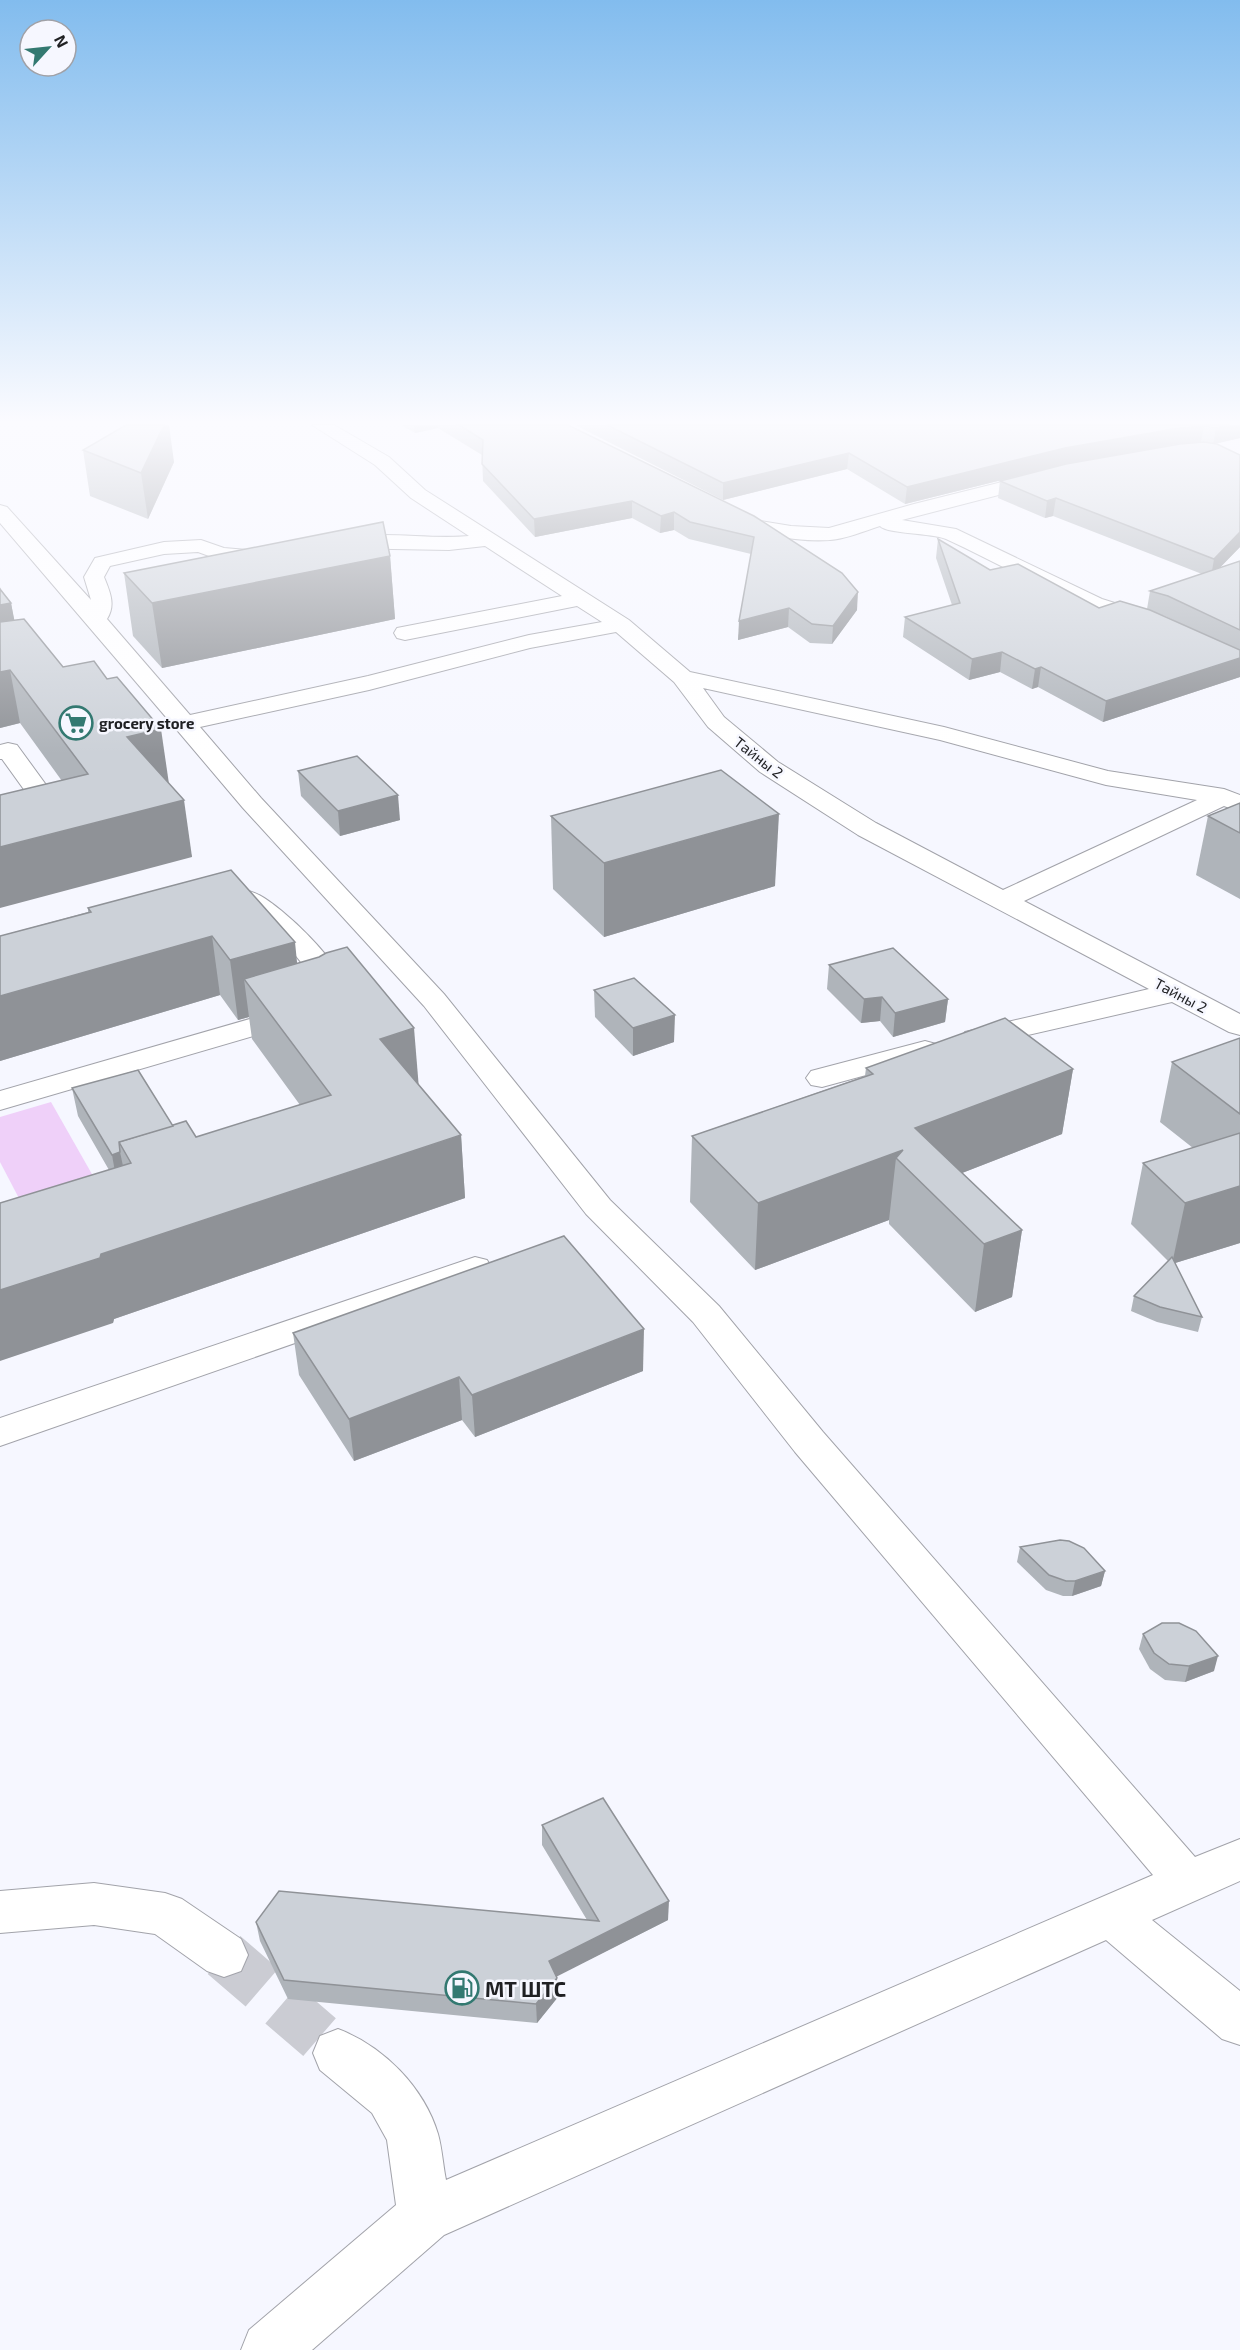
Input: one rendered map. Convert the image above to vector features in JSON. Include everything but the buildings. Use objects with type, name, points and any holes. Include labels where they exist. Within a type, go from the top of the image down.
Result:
[{"type":"street","points":[[20,535],[252,803],[434,1000],[598,1207],[706,1314],[808,1442],[1188,1882]]},
{"type":"street","name":"Тайны 2","points":[[481,535],[621,625],[682,677],[716,722],[769,767],[867,829],[1240,1026]]},
{"type":"street","points":[[952,535],[1094,604],[1166,628]]},
{"type":"street","points":[[322,547],[358,542],[449,544],[489,540]]},
{"type":"street","points":[[95,621],[102,613],[102,599],[94,578],[102,562],[164,548],[201,546],[220,554],[254,558],[288,553]]},
{"type":"street","points":[[405,633],[579,599]]},
{"type":"street","points":[[182,724],[369,683],[529,642],[621,625]]},
{"type":"street","points":[[682,677],[944,734],[1106,778],[1232,800]]},
{"type":"street","points":[[0,752],[8,750],[59,820],[0,835]]},
{"type":"street","points":[[1004,900],[1232,800]]},
{"type":"street","points":[[0,1101],[315,1009],[326,1001],[329,988],[324,976],[288,931],[255,902],[239,896],[214,899]]},
{"type":"street","points":[[822,1078],[943,1045],[1176,992]]},
{"type":"street","points":[[0,1432],[475,1268]]},
{"type":"street","points":[[269,2350],[425,2216],[1240,1859]]},
{"type":"street","points":[[0,1912],[94,1904],[165,1914],[224,1955]]},
{"type":"street","points":[[1112,1916],[1240,2022]]},
{"type":"street","points":[[338,2053],[390,2095],[412,2134],[425,2216]]},
{"type":"shaded area","points":[[51,1102],[97,1183],[23,1206],[0,1162],[0,1117]]},
{"type":"tunnel","points":[[224,1955],[338,2053]]},
{"type":"place","name":"grocery store","points":[[76,723]]},
{"type":"place","name":"MT ШТС","points":[[462,1988]]}]
